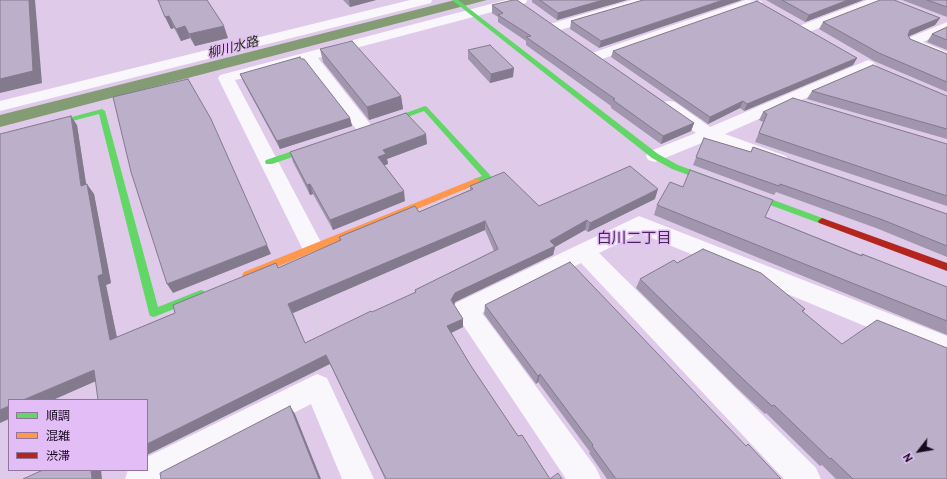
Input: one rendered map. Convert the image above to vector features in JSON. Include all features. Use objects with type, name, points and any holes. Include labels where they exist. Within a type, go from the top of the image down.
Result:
[{"type":"street","points":[[0,106],[426,0]]},
{"type":"street","points":[[455,0],[655,156],[675,167],[947,267]]},
{"type":"street","points":[[555,27],[646,0]]},
{"type":"street","points":[[616,69],[591,52],[755,0],[770,9]]},
{"type":"street","points":[[804,29],[879,0]]},
{"type":"street","points":[[841,3],[855,9]]},
{"type":"street","points":[[313,248],[226,78],[472,13],[523,4]]},
{"type":"street","points":[[543,18],[567,35]]},
{"type":"street","points":[[934,18],[947,24]]},
{"type":"street","points":[[790,21],[822,40]]},
{"type":"street","points":[[947,24],[911,42],[947,58]]},
{"type":"street","points":[[241,278],[487,177],[425,108],[362,130],[309,56]]},
{"type":"street","points":[[655,156],[709,134],[868,64]]},
{"type":"street","points":[[653,95],[709,134],[798,166]]},
{"type":"street","points":[[789,99],[815,108]]},
{"type":"street","points":[[0,138],[102,112],[154,313],[212,290]]},
{"type":"street","points":[[269,162],[328,142]]},
{"type":"street","points":[[585,479],[465,310],[639,224],[947,348]]},
{"type":"street","points":[[583,251],[805,479]]},
{"type":"street","points":[[141,479],[141,476],[318,387],[358,479]]},
{"type":"path","points":[[315,294],[318,387]]},
{"type":"shaded area","points":[[455,0],[487,0],[0,127],[0,115]]},
{"type":"building","points":[[0,0],[29,0],[33,71],[0,79]]},
{"type":"building","points":[[158,0],[207,0],[224,26],[189,34],[185,26],[176,29],[169,16],[165,17]]},
{"type":"building","points":[[517,0],[694,123],[663,136],[613,100],[615,99],[526,37],[531,36],[498,15],[503,13],[492,5]]},
{"type":"building","points":[[540,0],[603,0],[558,13]]},
{"type":"building","points":[[643,0],[723,0],[601,41],[571,21]]},
{"type":"building","points":[[782,0],[848,0],[809,15]]},
{"type":"building","points":[[880,0],[894,0],[940,18],[910,30],[908,35],[910,39],[947,54],[947,82],[879,53],[823,22]]},
{"type":"building","points":[[927,0],[947,0],[947,7]]},
{"type":"building","points":[[757,1],[857,58],[747,104],[743,101],[710,117],[613,51]]},
{"type":"building","points":[[947,27],[947,40],[932,34]]},
{"type":"building","points":[[352,41],[401,96],[367,107],[320,49]]},
{"type":"building","points":[[490,45],[514,68],[491,74],[468,50]]},
{"type":"building","points":[[300,57],[301,59],[304,59],[350,118],[277,141],[240,74]]},
{"type":"building","points":[[873,65],[947,96],[947,129],[812,91]]},
{"type":"building","points":[[188,79],[211,119],[267,245],[167,284],[131,172],[113,97]]},
{"type":"building","points":[[793,98],[947,144],[947,196],[759,133],[767,114],[763,112]]},
{"type":"building","points":[[406,113],[426,134],[383,150],[386,154],[378,157],[404,191],[330,220],[310,184],[307,185],[290,152]]},
{"type":"building","points":[[71,116],[81,186],[87,184],[103,274],[98,276],[110,340],[175,313],[173,305],[276,263],[278,268],[341,240],[339,237],[415,206],[419,212],[473,189],[470,186],[504,172],[539,206],[630,166],[658,189],[590,223],[587,220],[550,241],[555,246],[455,293],[451,300],[463,319],[447,326],[471,366],[518,436],[522,435],[550,479],[386,479],[326,355],[148,444],[148,399],[98,399],[94,370],[25,399],[8,399],[8,406],[0,410],[0,134]],"holes":[[[485,221],[498,249],[415,290],[416,292],[372,312],[371,311],[305,343],[288,304]]]},
{"type":"building","points":[[704,138],[751,152],[753,147],[947,214],[947,246],[883,220],[780,184],[779,186],[696,157]]},
{"type":"building","points":[[690,170],[773,200],[765,217],[862,256],[862,254],[947,287],[947,321],[657,205],[670,182],[683,187]]},
{"type":"building","points":[[703,249],[761,273],[805,309],[802,311],[842,344],[877,320],[947,348],[947,479],[853,479],[774,405],[772,406],[744,380],[640,279],[674,260],[677,263]]},
{"type":"building","points":[[570,262],[746,446],[748,444],[781,479],[616,479],[592,446],[593,445],[540,374],[538,376],[485,305]]},
{"type":"building","points":[[290,406],[319,479],[161,479],[160,473]]},
{"type":"building","points":[[41,471],[91,471],[92,479],[23,479]]},
{"type":"building","points":[[558,473],[562,479],[550,479]]},
{"type":"traffic: fast","points":[[455,0],[655,156],[675,167],[822,221]]},
{"type":"traffic: fast","points":[[380,124],[425,108],[487,177],[477,181]]},
{"type":"traffic: fast","points":[[0,138],[102,111],[154,313],[201,294]]},
{"type":"traffic: fast","points":[[269,162],[319,145]]},
{"type":"traffic: slow","points":[[247,275],[477,181]]},
{"type":"traffic: jam","points":[[822,221],[947,267]]},
{"type":"district","name":"白川二丁目","points":[[634,240]]},
{"type":"water label","name":"柳川水路","points":[[233,49]]}]
